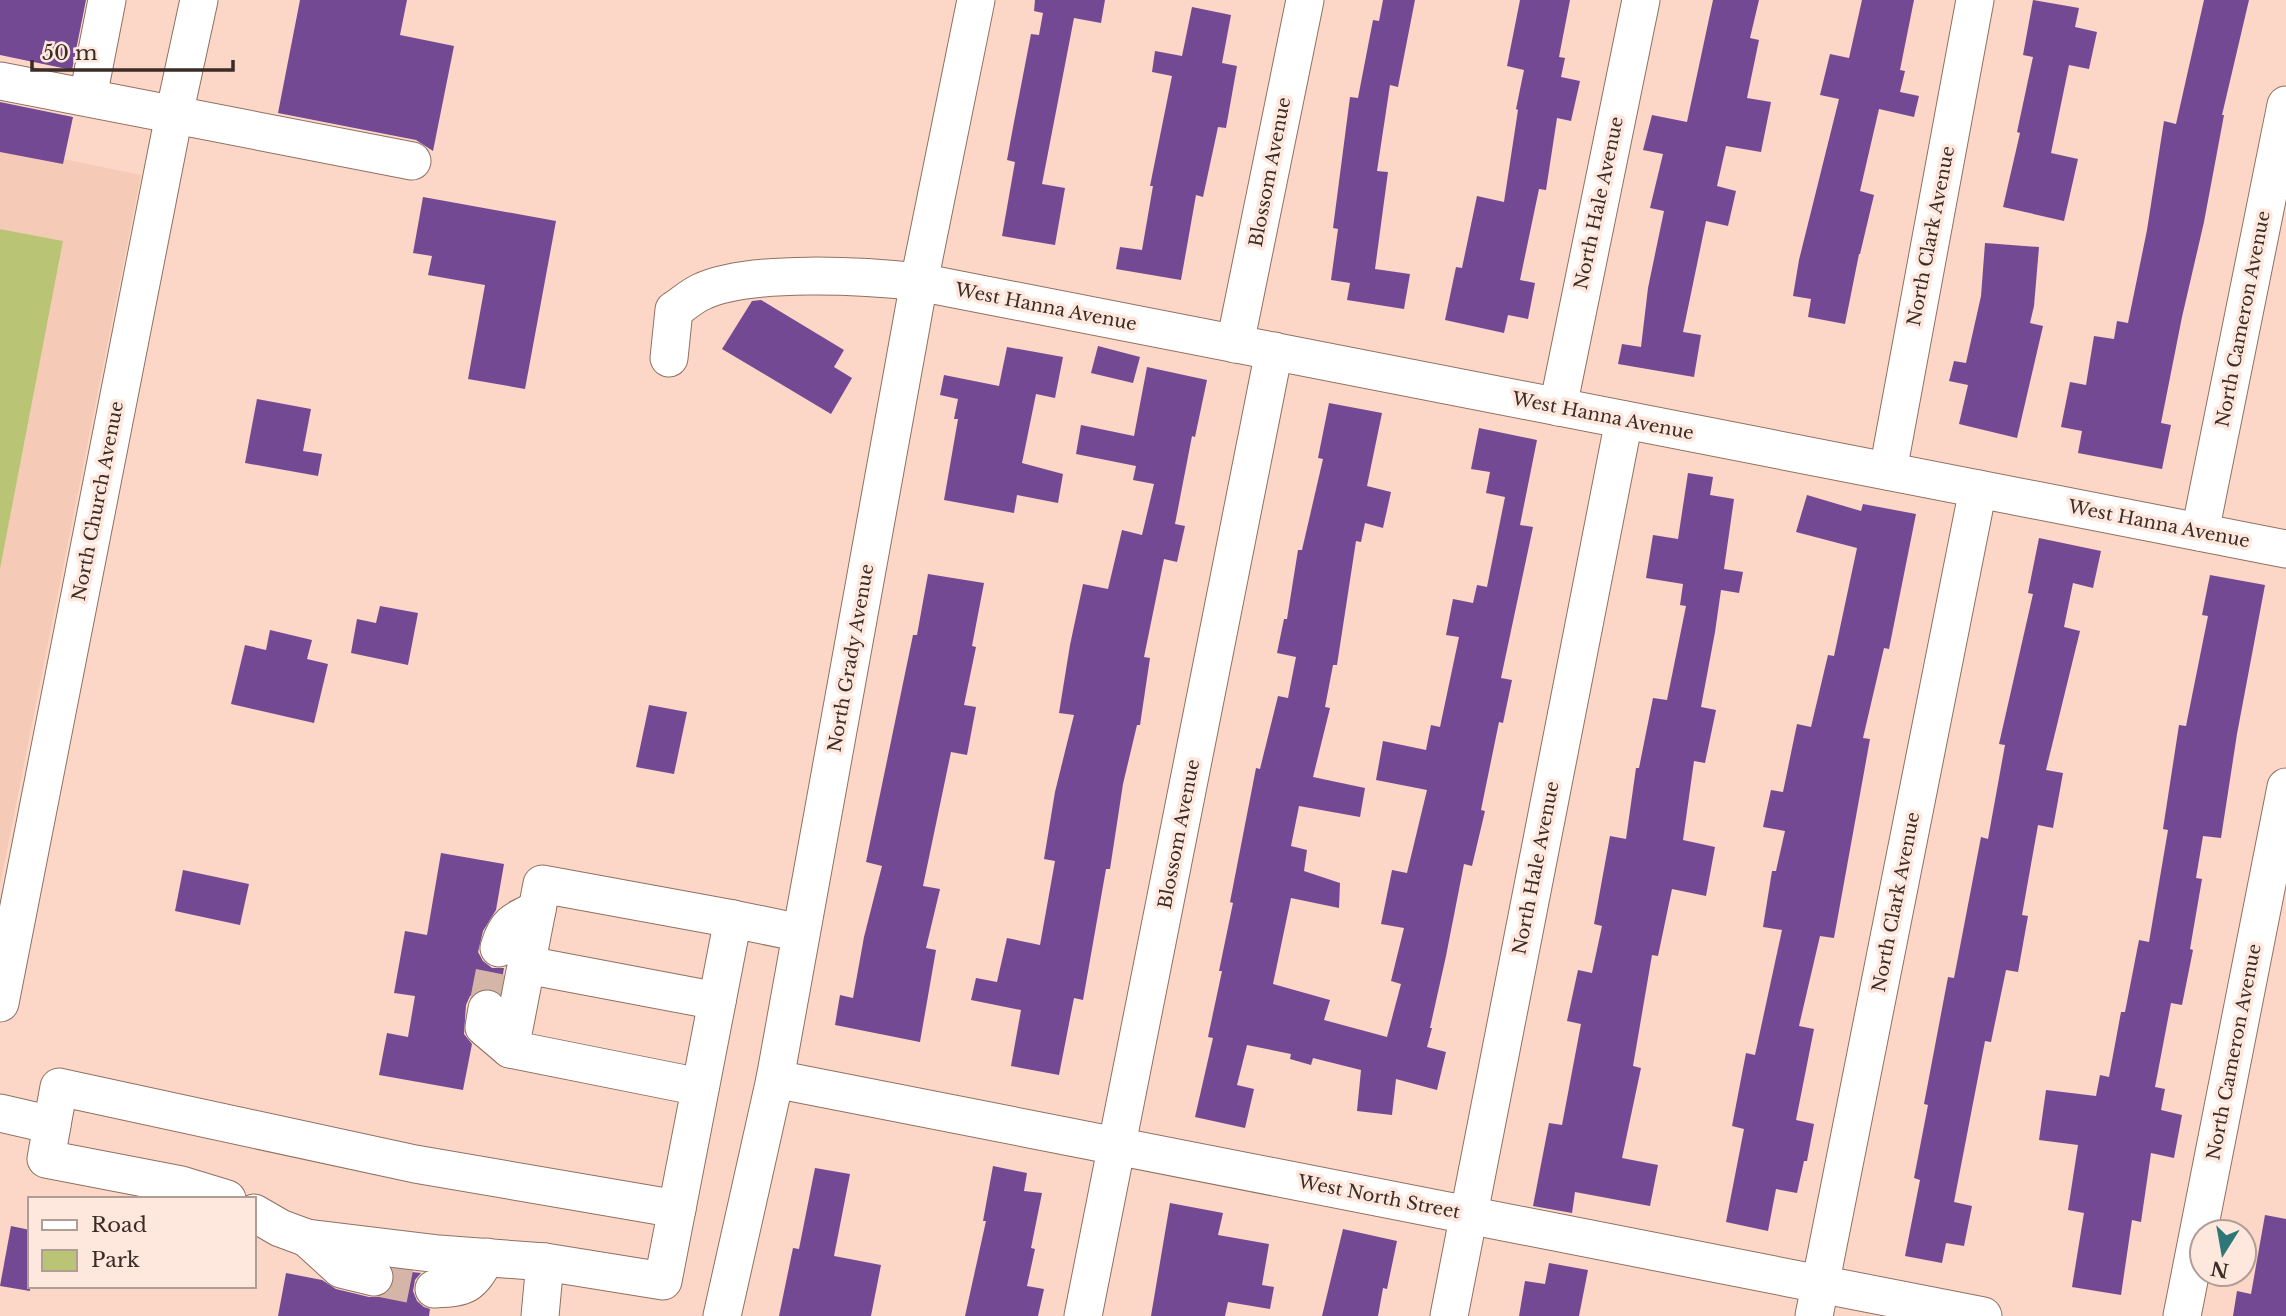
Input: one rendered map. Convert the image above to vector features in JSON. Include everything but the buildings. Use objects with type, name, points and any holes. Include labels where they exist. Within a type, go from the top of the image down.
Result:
[{"type":"street","points":[[88,97],[107,0]]},
{"type":"street","name":"North Church Avenue","points":[[0,1003],[174,115],[199,0]]},
{"type":"street","name":"North Grady Avenue","points":[[722,1316],[775,1079],[919,282],[976,0]]},
{"type":"street","name":"Blossom Avenue","points":[[1236,344],[1305,0]]},
{"type":"street","name":"North Hale Avenue","points":[[1558,407],[1641,0]]},
{"type":"street","name":"North Clark Avenue","points":[[1888,471],[1975,0]]},
{"type":"street","points":[[0,81],[412,161]]},
{"type":"street","name":"North Cameron Avenue","points":[[2200,532],[2286,105]]},
{"type":"street","name":"West Hanna Avenue","points":[[669,358],[674,310],[701,292],[729,283],[837,277],[919,282],[2286,549]]},
{"type":"street","name":"Blossom Avenue","points":[[1083,1316],[1274,351]]},
{"type":"street","name":"North Hale Avenue","points":[[1449,1316],[1624,420]]},
{"type":"street","name":"North Clark Avenue","points":[[1818,1300],[1978,489]]},
{"type":"street","name":"North Cameron Avenue","points":[[2182,1316],[2286,787]]},
{"type":"street","points":[[510,1049],[513,957],[537,910],[542,884],[801,933]]},
{"type":"street","points":[[256,1214],[280,1228],[307,1238],[439,1254],[545,1262],[663,1281],[733,919]]},
{"type":"street","points":[[513,957],[718,1001]]},
{"type":"street","points":[[487,1009],[484,1027],[510,1049],[700,1087]]},
{"type":"street","name":"West North Street","points":[[775,1079],[1468,1215],[1818,1300],[1983,1316]]},
{"type":"street","points":[[220,1197],[181,1185],[46,1159],[59,1087],[415,1164],[677,1209]]},
{"type":"street","points":[[0,1113],[52,1125]]},
{"type":"street","points":[[307,1238],[341,1269],[374,1278]]},
{"type":"street","points":[[434,1290],[464,1287],[475,1277],[487,1257]]},
{"type":"street","points":[[540,1316],[545,1262]]},
{"type":"shaded area","points":[[0,146],[141,175],[0,885],[0,569],[63,241],[0,229]]},
{"type":"green space","points":[[0,229],[63,241],[0,569]]},
{"type":"tunnel","points":[[487,1009],[499,948]]},
{"type":"tunnel","points":[[374,1277],[434,1289]]}]
